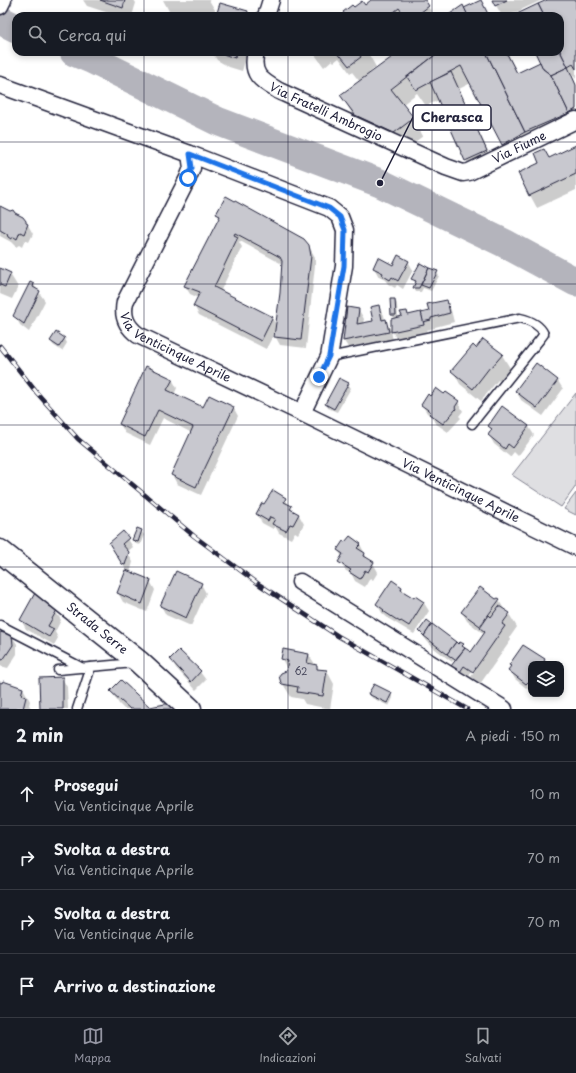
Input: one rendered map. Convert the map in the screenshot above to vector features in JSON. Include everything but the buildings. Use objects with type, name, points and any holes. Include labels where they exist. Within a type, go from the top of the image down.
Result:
[{"type":"main road","name":"Strada Serre","points":[[0,551],[139,662],[190,709]]},
{"type":"street","points":[[0,6],[3,0]]},
{"type":"street","points":[[267,12],[271,0]]},
{"type":"street","name":"Via Fratelli Ambrogio","points":[[256,56],[256,72],[262,81],[286,94],[446,167],[463,173]]},
{"type":"street","points":[[0,85],[190,154],[329,208],[340,217],[345,230],[344,266],[329,356],[302,413]]},
{"type":"street","name":"Via Fiume","points":[[463,173],[486,165],[576,120]]},
{"type":"street","name":"Via Venticinque Aprile","points":[[190,154],[192,168],[188,178],[126,302],[124,317],[132,330],[138,335],[302,413],[576,547]]},
{"type":"street","points":[[300,582],[504,709]]},
{"type":"lane","points":[[329,356],[520,318],[529,320],[542,329],[544,334],[472,424]]},
{"type":"lane","points":[[0,625],[87,667]]},
{"type":"lane","points":[[58,670],[139,662]]},
{"type":"lane","points":[[77,709],[87,667]]},
{"type":"shaded area","points":[[576,393],[576,486],[561,507],[512,475]]},
{"type":"shaded area","points":[[576,493],[576,515],[564,509]]},
{"type":"waterway","points":[[0,20],[12,26]]},
{"type":"waterway","points":[[84,56],[217,121],[380,183],[504,243],[576,282]]},
{"type":"railway","points":[[0,346],[37,393],[78,439],[194,536],[260,585],[338,636],[467,709]]},
{"type":"place","name":"Cherasca","points":[[380,183]]},
{"type":"route","points":[[188,178],[192,168],[190,154],[329,208],[340,217],[345,230],[344,266],[329,356],[319,377]]}]
